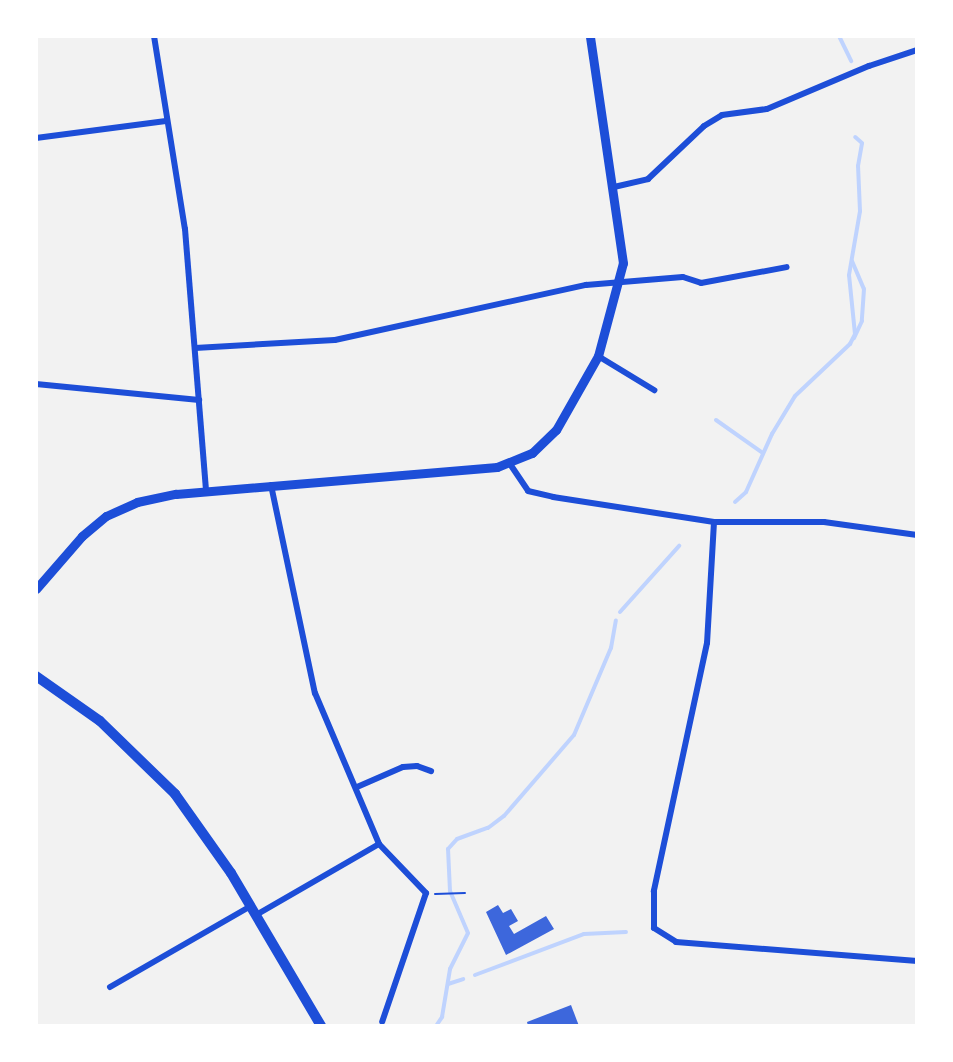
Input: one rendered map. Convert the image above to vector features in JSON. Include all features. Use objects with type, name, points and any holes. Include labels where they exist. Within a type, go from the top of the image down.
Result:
[{"type":"main road","points":[[36,676],[100,721],[142,758],[181,801],[254,910],[321,1026]]},
{"type":"street","points":[[154,36],[185,229],[206,491]]},
{"type":"street","points":[[36,589],[82,536],[106,516],[138,502],[206,491],[510,464],[532,453],[556,430],[598,356],[620,282],[622,239],[590,36]]},
{"type":"street","points":[[614,187],[648,179],[704,126],[722,115],[767,109],[878,62],[917,50]]},
{"type":"street","points":[[36,138],[166,121]]},
{"type":"street","points":[[195,348],[335,340],[586,285],[683,277],[702,283],[787,267]]},
{"type":"street","points":[[598,356],[654,390]]},
{"type":"street","points":[[36,384],[199,399]]},
{"type":"street","points":[[510,464],[520,484],[541,495],[714,522],[824,522],[917,535]]},
{"type":"street","points":[[272,485],[310,678],[379,844],[426,893],[382,1022]]},
{"type":"street","points":[[714,522],[707,643],[651,916],[657,932],[676,942],[917,961]]},
{"type":"street","points":[[357,787],[403,767],[417,766],[431,771]]},
{"type":"street","points":[[110,987],[379,844]]},
{"type":"path","points":[[445,895],[465,893]]},
{"type":"building","points":[[498,905],[503,913],[511,909],[518,921],[509,926],[514,934],[546,916],[554,929],[506,955],[486,912]]},
{"type":"building","points":[[571,1005],[579,1026],[528,1026],[527,1022]]},
{"type":"waterway","points":[[839,36],[851,61]]},
{"type":"waterway","points":[[735,502],[746,492],[772,434],[795,396],[850,344],[855,334],[849,275],[860,211],[858,166],[862,143],[855,137]]},
{"type":"waterway","points":[[852,261],[864,289],[862,321],[854,338]]},
{"type":"waterway","points":[[716,420],[763,453]]},
{"type":"waterway","points":[[620,612],[679,546]]},
{"type":"waterway","points":[[436,1026],[442,1017],[450,969],[468,933],[450,891],[448,849],[457,839],[488,828],[504,816],[574,735],[611,648],[616,620]]},
{"type":"waterway","points":[[475,975],[584,934],[626,932]]},
{"type":"waterway","points":[[448,984],[463,979]]}]
